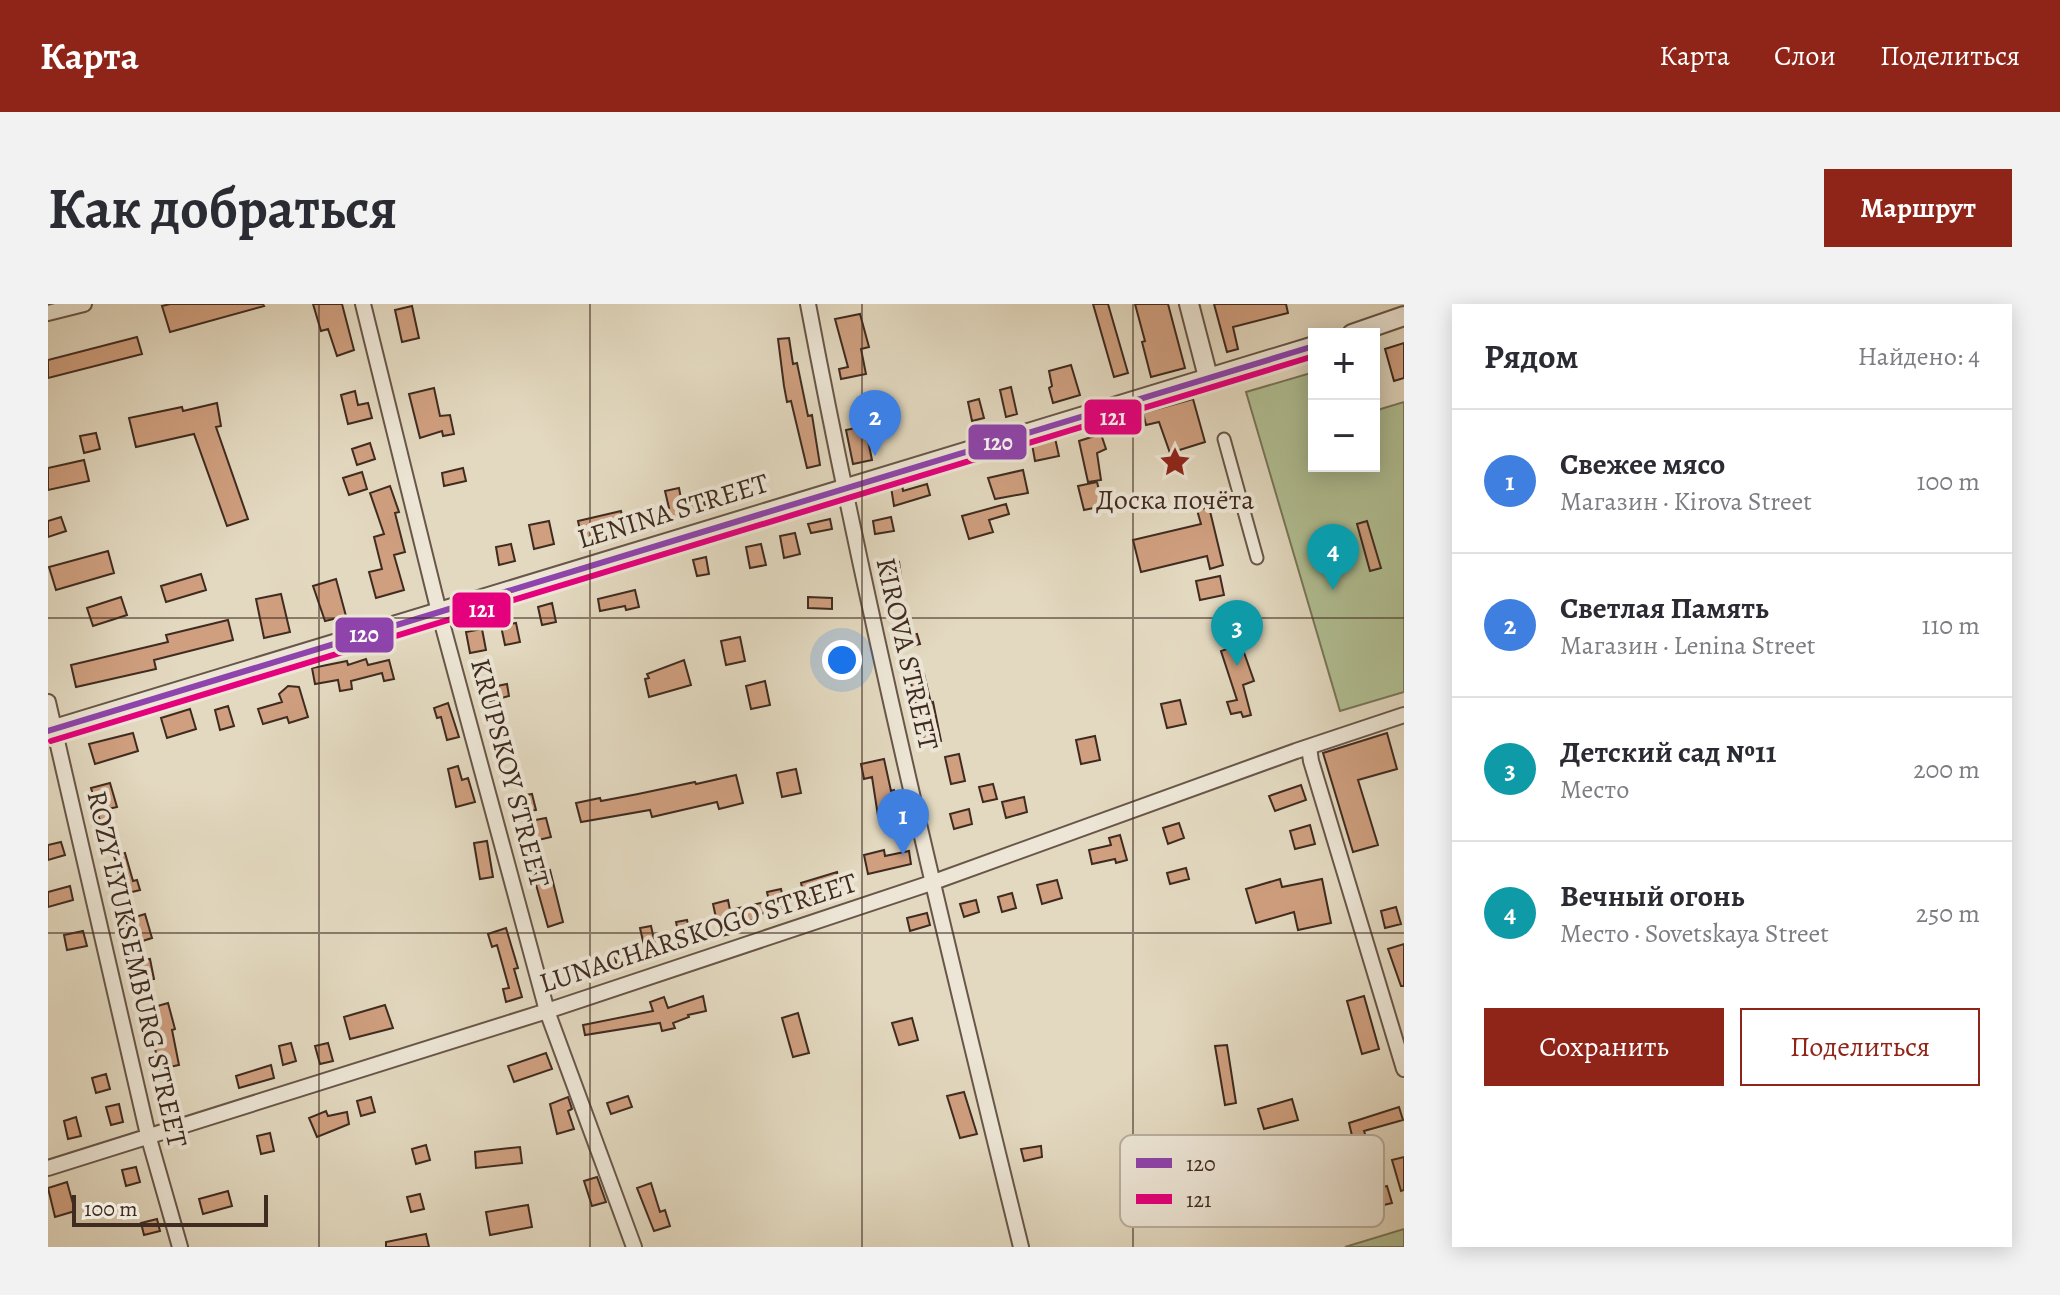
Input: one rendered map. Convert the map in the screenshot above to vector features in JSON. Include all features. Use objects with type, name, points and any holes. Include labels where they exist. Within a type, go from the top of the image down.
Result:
[{"type":"street","points":[[48,313],[84,304]]},
{"type":"street","name":"KRUPSKOY STREET","points":[[363,304],[439,612],[547,1011],[634,1247]]},
{"type":"street","name":"KIROVA STREET","points":[[808,304],[843,488],[931,883],[1021,1247]]},
{"type":"street","points":[[1189,304],[1208,377]]},
{"type":"street","points":[[1369,328],[1404,316]]},
{"type":"street","name":"LENINA STREET","points":[[51,730],[1308,348]]},
{"type":"street","points":[[1224,439],[1257,558]]},
{"type":"street","name":"ROZY LYUKSEMBURG STREET","points":[[48,702],[51,730],[148,1135],[180,1247]]},
{"type":"street","name":"LUNACHARSKOGO STREET","points":[[48,1168],[547,1011],[931,883],[1404,715]]},
{"type":"street","points":[[1309,747],[1404,1069]]},
{"type":"green space","points":[[1308,374],[1308,472],[1380,472],[1380,409],[1404,402],[1404,692],[1340,711],[1246,392]]},
{"type":"green space","points":[[1404,1229],[1404,1247],[1345,1247]]},
{"type":"building","points":[[313,304],[342,304],[354,350],[337,356],[328,329],[321,331]]},
{"type":"building","points":[[1093,304],[1108,304],[1128,373],[1114,377]]},
{"type":"building","points":[[1135,304],[1168,304],[1185,368],[1151,377]]},
{"type":"building","points":[[1214,304],[1286,304],[1288,313],[1233,327],[1238,349],[1227,352]]},
{"type":"building","points":[[162,306],[264,306],[170,332]]},
{"type":"building","points":[[412,306],[419,338],[402,342],[395,310]]},
{"type":"building","points":[[860,314],[869,347],[861,349],[866,374],[841,379],[839,369],[848,367],[835,319]]},
{"type":"building","points":[[137,337],[142,354],[48,378],[48,360]]},
{"type":"building","points":[[789,338],[808,416],[812,415],[820,465],[807,468],[791,401],[787,402],[784,386],[778,339]]},
{"type":"building","points":[[1404,343],[1404,378],[1394,381],[1385,349]]},
{"type":"building","points":[[1071,365],[1080,395],[1053,403],[1049,371]]},
{"type":"building","points":[[1011,387],[1017,414],[1006,417],[1000,390]]},
{"type":"building","points":[[434,388],[440,416],[450,415],[454,434],[443,436],[442,431],[420,438],[409,394]]},
{"type":"building","points":[[355,391],[358,405],[368,403],[372,418],[348,424],[341,395]]},
{"type":"building","points":[[979,399],[984,418],[972,421],[968,402]]},
{"type":"building","points":[[1193,399],[1205,442],[1170,453],[1159,422],[1146,425],[1143,413]]},
{"type":"building","points":[[217,403],[221,426],[216,427],[248,519],[227,526],[194,434],[136,447],[129,418]]},
{"type":"building","points":[[865,426],[872,460],[853,464],[846,430]]},
{"type":"building","points":[[96,433],[100,449],[84,453],[80,436]]},
{"type":"building","points":[[1101,434],[1106,449],[1097,453],[1101,480],[1088,482],[1079,441]]},
{"type":"building","points":[[1055,438],[1059,456],[1035,461],[1032,444]]},
{"type":"building","points":[[370,443],[375,459],[357,465],[352,449]]},
{"type":"building","points":[[84,460],[89,481],[48,490],[48,468]]},
{"type":"building","points":[[463,468],[466,481],[444,486],[442,473]]},
{"type":"building","points":[[1023,470],[1028,493],[995,499],[988,478]]},
{"type":"building","points":[[362,472],[367,489],[349,495],[343,478]]},
{"type":"building","points":[[1097,482],[1103,506],[1084,510],[1078,486]]},
{"type":"building","points":[[902,484],[903,491],[927,484],[930,495],[894,506],[891,487]]},
{"type":"building","points":[[390,486],[399,512],[395,513],[405,552],[394,555],[404,590],[376,598],[369,572],[382,569],[374,537],[384,534],[370,493]]},
{"type":"building","points":[[679,488],[681,499],[702,493],[706,509],[646,524],[644,513],[669,508],[665,491]]},
{"type":"building","points":[[1006,504],[1009,514],[989,520],[993,532],[969,539],[962,516]]},
{"type":"building","points":[[1209,507],[1223,565],[1210,569],[1207,556],[1141,572],[1133,540],[1201,524],[1197,510]]},
{"type":"building","points":[[621,511],[624,525],[600,531],[601,539],[583,544],[578,521]]},
{"type":"building","points":[[61,517],[66,531],[48,537],[48,521]]},
{"type":"building","points":[[891,517],[894,531],[875,534],[873,521]]},
{"type":"building","points":[[830,519],[832,529],[811,533],[808,524]]},
{"type":"building","points":[[549,521],[554,544],[534,549],[529,525]]},
{"type":"building","points":[[1367,521],[1381,568],[1370,571],[1357,524]]},
{"type":"building","points":[[795,533],[800,554],[784,558],[780,536]]},
{"type":"building","points":[[511,544],[515,561],[499,565],[496,547]]},
{"type":"building","points":[[761,544],[766,565],[750,568],[746,547]]},
{"type":"building","points":[[108,551],[114,573],[56,590],[49,567]]},
{"type":"building","points":[[706,557],[709,574],[697,576],[693,560]]},
{"type":"building","points":[[899,562],[903,591],[892,592],[889,564]]},
{"type":"building","points":[[201,574],[206,590],[166,602],[161,586]]},
{"type":"building","points":[[1220,576],[1224,595],[1200,600],[1196,581]]},
{"type":"building","points":[[336,579],[346,616],[325,621],[313,586]]},
{"type":"building","points":[[635,590],[639,607],[626,610],[625,606],[600,611],[598,599]]},
{"type":"building","points":[[281,594],[290,632],[264,638],[256,599]]},
{"type":"building","points":[[121,597],[127,615],[93,626],[87,608]]},
{"type":"building","points":[[808,597],[832,598],[832,609],[808,608]]},
{"type":"building","points":[[552,603],[556,622],[542,625],[538,607]]},
{"type":"building","points":[[228,620],[233,640],[154,660],[156,669],[76,687],[71,665],[168,642],[166,635]]},
{"type":"building","points":[[516,623],[520,642],[505,645],[501,626]]},
{"type":"building","points":[[482,629],[486,650],[470,653],[466,632]]},
{"type":"building","points":[[917,634],[920,644],[899,649],[897,638]]},
{"type":"building","points":[[740,637],[745,661],[726,665],[721,641]]},
{"type":"building","points":[[1241,644],[1254,681],[1243,685],[1251,715],[1243,717],[1241,712],[1231,714],[1227,702],[1237,700],[1221,651]]},
{"type":"building","points":[[366,659],[368,665],[389,660],[394,679],[384,681],[382,673],[351,681],[352,689],[340,691],[338,680],[315,684],[312,668],[347,661],[348,665]]},
{"type":"building","points":[[684,660],[691,685],[649,697],[645,679],[649,678],[647,674]]},
{"type":"building","points":[[924,674],[941,741],[925,744],[910,678]]},
{"type":"building","points":[[765,681],[770,705],[751,709],[746,686]]},
{"type":"building","points":[[507,684],[509,696],[490,701],[487,688]]},
{"type":"building","points":[[288,686],[299,687],[308,717],[289,723],[287,717],[263,724],[258,709],[282,702],[279,694]]},
{"type":"building","points":[[1180,700],[1186,724],[1167,728],[1161,704]]},
{"type":"building","points":[[448,703],[459,737],[447,740],[441,717],[437,718],[434,708]]},
{"type":"building","points":[[228,706],[234,726],[220,730],[215,710]]},
{"type":"building","points":[[190,709],[196,729],[167,738],[161,718]]},
{"type":"building","points":[[133,733],[138,751],[95,764],[89,744]]},
{"type":"building","points":[[1387,733],[1397,769],[1358,780],[1378,845],[1353,852],[1323,753]]},
{"type":"building","points":[[1095,736],[1100,760],[1081,764],[1076,740]]},
{"type":"building","points":[[959,754],[965,781],[951,784],[945,757]]},
{"type":"building","points":[[884,759],[898,812],[878,816],[872,777],[864,779],[861,764]]},
{"type":"building","points":[[458,766],[462,780],[468,778],[475,802],[456,807],[448,769]]},
{"type":"building","points":[[796,769],[801,793],[782,797],[777,773]]},
{"type":"building","points":[[736,775],[743,803],[719,809],[717,802],[652,817],[650,810],[581,822],[576,803],[600,798],[601,801]]},
{"type":"building","points":[[110,783],[117,807],[108,809],[115,833],[104,836],[91,788]]},
{"type":"building","points":[[993,784],[997,799],[983,802],[979,787]]},
{"type":"building","points":[[1301,785],[1306,800],[1275,811],[1269,796]]},
{"type":"building","points":[[532,794],[536,810],[524,812],[520,796]]},
{"type":"building","points":[[1024,797],[1027,812],[1006,818],[1002,802]]},
{"type":"building","points":[[969,809],[972,824],[954,829],[950,814]]},
{"type":"building","points":[[546,818],[551,837],[534,841],[530,821]]},
{"type":"building","points":[[1179,823],[1184,838],[1168,844],[1163,828]]},
{"type":"building","points":[[1310,825],[1315,844],[1295,849],[1290,831]]},
{"type":"building","points":[[1120,835],[1127,860],[1092,864],[1089,850],[1111,845],[1109,838]]},
{"type":"building","points":[[487,841],[493,877],[480,879],[474,843]]},
{"type":"building","points":[[61,842],[65,855],[48,860],[48,845]]},
{"type":"building","points":[[884,850],[885,856],[909,851],[911,864],[868,874],[864,855]]},
{"type":"building","points":[[125,853],[133,881],[137,880],[140,890],[124,894],[114,856]]},
{"type":"building","points":[[1186,868],[1189,879],[1170,884],[1167,873]]},
{"type":"building","points":[[550,870],[563,922],[548,927],[533,874]]},
{"type":"building","points":[[837,872],[841,890],[805,900],[801,883]]},
{"type":"building","points":[[1280,879],[1282,887],[1322,879],[1331,923],[1298,930],[1294,912],[1256,923],[1246,889]]},
{"type":"building","points":[[1057,880],[1062,898],[1042,904],[1037,885]]},
{"type":"building","points":[[70,886],[73,900],[48,907],[48,892]]},
{"type":"building","points":[[781,889],[785,909],[756,915],[757,919],[734,924],[736,933],[720,936],[713,904],[728,900],[730,910],[769,901],[767,892]]},
{"type":"building","points":[[1012,893],[1016,908],[1002,912],[998,897]]},
{"type":"building","points":[[976,900],[979,912],[964,917],[960,904]]},
{"type":"building","points":[[1396,907],[1401,924],[1385,928],[1381,911]]},
{"type":"building","points":[[927,913],[930,925],[910,931],[907,918]]},
{"type":"building","points":[[145,914],[152,938],[133,944],[126,920]]},
{"type":"building","points":[[687,920],[692,942],[681,944],[676,922]]},
{"type":"building","points":[[651,926],[656,948],[645,950],[640,928]]},
{"type":"building","points":[[506,928],[518,968],[514,969],[522,997],[506,1002],[503,989],[509,988],[497,945],[492,947],[488,934]]},
{"type":"building","points":[[83,931],[87,946],[67,950],[64,935]]},
{"type":"building","points":[[1404,944],[1404,986],[1401,986],[1388,949]]},
{"type":"building","points":[[625,946],[629,964],[617,966],[613,949]]},
{"type":"building","points":[[150,959],[154,979],[138,982],[133,962]]},
{"type":"building","points":[[703,996],[706,1011],[673,1023],[675,1028],[662,1031],[660,1023],[585,1035],[583,1025],[653,1011],[650,1002],[664,997],[668,1008]]},
{"type":"building","points":[[1364,996],[1379,1049],[1362,1054],[1347,1001]]},
{"type":"building","points":[[168,1003],[179,1065],[160,1069],[147,1009]]},
{"type":"building","points":[[385,1005],[393,1028],[350,1039],[344,1017]]},
{"type":"building","points":[[798,1013],[809,1053],[793,1057],[782,1018]]},
{"type":"building","points":[[912,1018],[918,1040],[899,1045],[892,1023]]},
{"type":"building","points":[[291,1043],[296,1061],[283,1065],[279,1046]]},
{"type":"building","points":[[328,1043],[333,1061],[320,1064],[315,1046]]},
{"type":"building","points":[[1227,1045],[1236,1103],[1225,1105],[1215,1046]]},
{"type":"building","points":[[546,1053],[552,1069],[514,1082],[508,1066]]},
{"type":"building","points":[[271,1065],[274,1078],[239,1088],[236,1076]]},
{"type":"building","points":[[106,1074],[110,1089],[96,1093],[92,1078]]},
{"type":"building","points":[[964,1092],[977,1134],[960,1138],[947,1096]]},
{"type":"building","points":[[628,1096],[632,1107],[611,1114],[607,1103]]},
{"type":"building","points":[[371,1097],[375,1112],[361,1116],[357,1101]]},
{"type":"building","points":[[568,1097],[572,1109],[568,1111],[574,1129],[557,1134],[550,1104]]},
{"type":"building","points":[[1292,1099],[1298,1120],[1264,1129],[1258,1109]]},
{"type":"building","points":[[119,1104],[123,1122],[111,1125],[106,1107]]},
{"type":"building","points":[[1399,1107],[1403,1120],[1364,1131],[1365,1135],[1352,1135],[1349,1123]]},
{"type":"building","points":[[326,1111],[328,1116],[347,1112],[349,1124],[317,1137],[309,1118]]},
{"type":"building","points":[[76,1117],[81,1136],[68,1139],[64,1121]]},
{"type":"building","points":[[270,1133],[274,1151],[261,1154],[257,1136]]},
{"type":"building","points":[[426,1145],[430,1160],[416,1164],[412,1149]]},
{"type":"building","points":[[1041,1146],[1042,1157],[1024,1161],[1021,1149]]},
{"type":"building","points":[[520,1147],[522,1163],[476,1168],[475,1152]]},
{"type":"building","points":[[1404,1157],[1404,1190],[1401,1191],[1392,1160]]},
{"type":"building","points":[[136,1167],[140,1182],[126,1186],[122,1170]]},
{"type":"building","points":[[597,1177],[606,1202],[592,1206],[584,1181]]},
{"type":"building","points":[[67,1182],[75,1211],[55,1217],[48,1188]]},
{"type":"building","points":[[651,1183],[660,1212],[665,1210],[670,1226],[654,1231],[637,1188]]},
{"type":"building","points":[[1387,1186],[1392,1203],[1384,1205],[1384,1187]]},
{"type":"building","points":[[228,1191],[232,1206],[203,1214],[199,1199]]},
{"type":"building","points":[[420,1194],[424,1209],[411,1212],[407,1197]]},
{"type":"building","points":[[528,1205],[532,1227],[490,1235],[486,1212]]},
{"type":"building","points":[[157,1219],[160,1231],[144,1235],[141,1223]]},
{"type":"building","points":[[426,1234],[429,1247],[386,1247],[386,1242]]},
{"type":"transit line","name":"120","points":[[48,731],[1308,348]]},
{"type":"transit line","name":"121","points":[[51,741],[1308,358]]},
{"type":"place","name":"Светлая Память","points":[[875,456]]},
{"type":"place","name":"Доска почёта","points":[[1175,462]]},
{"type":"place","name":"Вечный огонь","points":[[1333,590]]},
{"type":"place","name":"Детский сад №11","points":[[1237,666]]},
{"type":"place","name":"Свежее мясо","points":[[903,855]]}]
